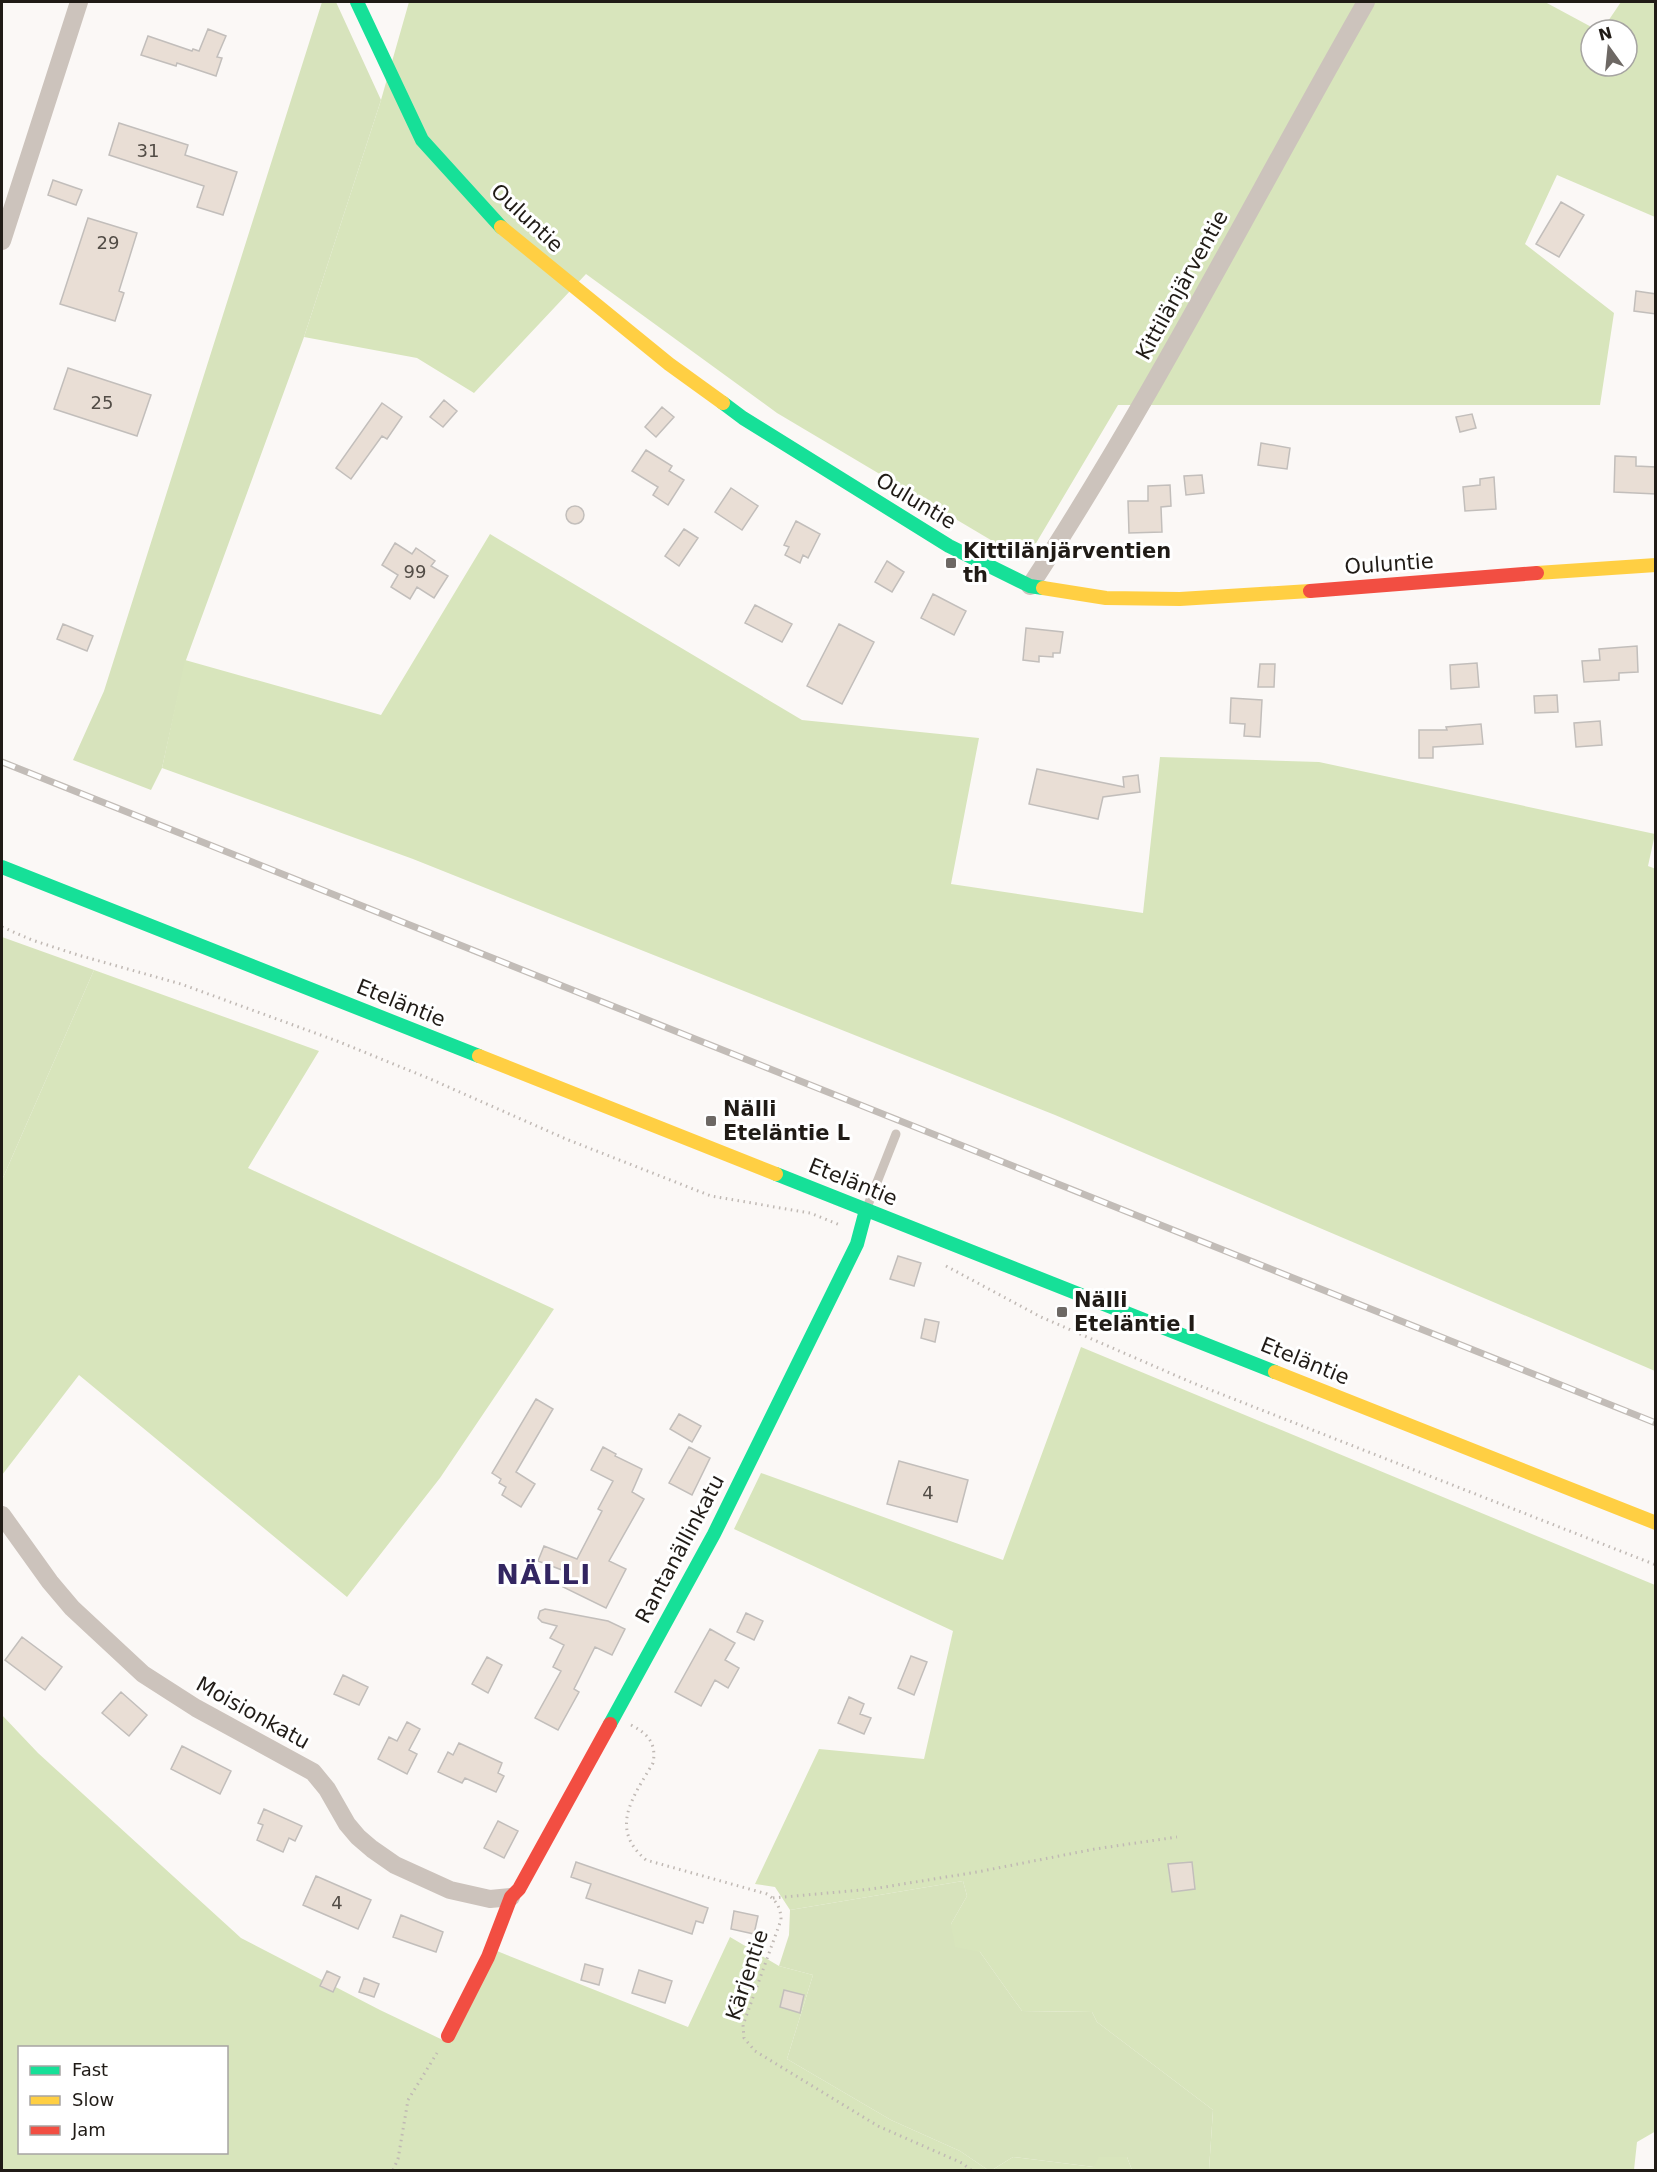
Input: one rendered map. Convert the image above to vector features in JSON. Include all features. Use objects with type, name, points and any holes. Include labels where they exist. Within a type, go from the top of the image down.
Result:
[{"type":"street","points":[[2,241],[80,2]]},
{"type":"street","name":"Ouluntie","points":[[357,2],[422,140],[498,224],[669,364],[743,418],[949,546],[1030,586],[1106,598],[1180,599],[1656,565]]},
{"type":"street","name":"Kittilänjärventie","points":[[1030,586],[1203,297],[1366,2]]},
{"type":"street","name":"Eteläntie","points":[[2,867],[1656,1523]]},
{"type":"street","name":"Rantanällinkatu","points":[[448,2036],[488,1957],[511,1897],[519,1889],[714,1534],[857,1244],[866,1210]]},
{"type":"street","name":"Moisionkatu","points":[[2,1515],[50,1582],[72,1608],[143,1674],[196,1708],[313,1772],[327,1789],[347,1824],[372,1850],[395,1865],[450,1890],[490,1899],[511,1897]]},
{"type":"lane","points":[[866,1210],[896,1134]]},
{"type":"path","points":[[2,927],[78,955],[181,984],[337,1041],[566,1139],[711,1196],[810,1214],[860,1233]]},
{"type":"path","points":[[946,1266],[1041,1317],[1192,1383],[1656,1565]]},
{"type":"path","points":[[615,1714],[642,1731],[654,1749],[652,1763],[632,1799],[626,1816],[627,1834],[638,1853],[646,1860],[760,1891],[773,1898],[872,1889],[977,1872],[1095,1849],[1177,1837]]},
{"type":"path","name":"Kärjentie","points":[[773,1898],[780,1909],[781,1920],[745,2019],[743,2032],[747,2043],[755,2051],[878,2126],[962,2163],[971,2170]]},
{"type":"path","points":[[393,2170],[398,2159],[408,2100],[448,2036]]},
{"type":"green space","points":[[322,2],[336,2],[381,100],[304,337],[186,660],[162,768],[151,790],[73,760],[104,691]]},
{"type":"green space","points":[[409,2],[1545,2],[1579,20],[1579,78],[1639,78],[1639,18],[1610,18],[1621,2],[1655,2],[1655,217],[1557,175],[1525,244],[1614,313],[1600,405],[1118,405],[1029,555],[1011,552],[777,413],[586,274],[474,393],[417,358],[304,337],[381,100]]},
{"type":"green space","points":[[490,534],[802,720],[979,738],[951,884],[1143,913],[1160,757],[1319,762],[1655,834],[1648,866],[1656,869],[1655,1371],[1055,1115],[413,859],[162,768],[185,660],[381,715]]},
{"type":"green space","points":[[2,937],[94,970],[2,1180]]},
{"type":"green space","points":[[94,970],[319,1051],[248,1168],[554,1309],[440,1478],[347,1597],[79,1375],[2,1475],[2,1180]]},
{"type":"green space","points":[[1081,1347],[1655,1585],[1656,2131],[1637,2142],[1634,2170],[1209,2170],[1213,2110],[1097,2022],[1092,2012],[1022,2011],[980,1952],[955,1947],[951,1924],[967,1896],[963,1881],[790,1910],[775,1887],[755,1884],[819,1749],[924,1759],[953,1631],[734,1529],[761,1473],[1003,1560]]},
{"type":"green space","points":[[2,1715],[38,1753],[241,1938],[447,2042],[497,1951],[688,2027],[730,1937],[779,1966],[813,1975],[787,2059],[891,2120],[960,2151],[988,2170],[2,2170]]},
{"type":"green space","points":[[963,1881],[967,1896],[951,1924],[980,1952],[1022,2011],[1092,2012],[1097,2022],[1213,2110],[1209,2170],[1132,2170],[1127,2157],[1094,2167],[1013,2157],[992,2170],[988,2170],[960,2151],[891,2120],[787,2059],[813,1975],[779,1966],[789,1935],[790,1910]]},
{"type":"green space","points":[[1013,2157],[1094,2167],[1099,2157],[1127,2157],[1132,2170],[992,2170]]},
{"type":"building","points":[[208,29],[226,36],[217,57],[222,58],[216,76],[177,63],[176,66],[141,55],[148,36],[192,51],[193,49],[199,51]]},
{"type":"building","points":[[119,123],[188,145],[185,155],[237,172],[223,215],[197,207],[204,186],[109,155]]},
{"type":"building","points":[[53,180],[82,190],[76,205],[48,195]]},
{"type":"building","points":[[1561,202],[1584,215],[1559,257],[1536,244]]},
{"type":"building","points":[[88,218],[137,233],[119,291],[124,293],[115,321],[60,304]]},
{"type":"building","points":[[1636,291],[1656,294],[1656,314],[1634,311]]},
{"type":"building","points":[[68,368],[151,395],[137,436],[54,409]]},
{"type":"building","points":[[444,400],[457,411],[443,427],[430,417]]},
{"type":"building","points":[[382,403],[402,417],[387,439],[382,436],[351,479],[336,468]]},
{"type":"building","points":[[662,407],[674,417],[656,437],[645,427]]},
{"type":"building","points":[[1472,414],[1476,428],[1460,432],[1456,417]]},
{"type":"building","points":[[1261,443],[1290,448],[1287,469],[1258,465]]},
{"type":"building","points":[[646,450],[672,466],[669,471],[684,480],[668,505],[653,495],[658,487],[632,471]]},
{"type":"building","points":[[1615,456],[1636,457],[1636,466],[1656,467],[1656,494],[1614,492]]},
{"type":"building","points":[[1202,475],[1204,493],[1186,495],[1184,476]]},
{"type":"building","points":[[1494,477],[1496,509],[1465,511],[1463,487],[1480,485],[1480,479]]},
{"type":"building","points":[[1170,485],[1171,506],[1161,507],[1162,532],[1129,533],[1128,501],[1148,501],[1148,486]]},
{"type":"building","points":[[731,488],[758,506],[742,530],[715,512]]},
{"type":"building","points":[[575,506],[581,509],[584,515],[581,521],[575,524],[569,521],[566,515],[569,509]]},
{"type":"building","points":[[796,521],[820,534],[808,558],[803,555],[800,563],[785,555],[789,547],[784,545]]},
{"type":"building","points":[[684,529],[698,538],[679,566],[665,556]]},
{"type":"building","points":[[395,543],[412,554],[416,548],[435,561],[431,566],[448,576],[434,598],[417,587],[410,599],[391,587],[398,575],[382,565]]},
{"type":"building","points":[[887,561],[904,572],[892,592],[875,582]]},
{"type":"building","points":[[933,594],[966,611],[954,635],[921,618]]},
{"type":"building","points":[[755,605],[792,624],[782,642],[745,623]]},
{"type":"building","points":[[63,624],[93,636],[87,651],[57,639]]},
{"type":"building","points":[[839,624],[874,642],[842,704],[807,686]]},
{"type":"building","points":[[1026,628],[1063,632],[1060,653],[1053,653],[1053,657],[1039,656],[1039,662],[1023,660]]},
{"type":"building","points":[[1637,646],[1638,672],[1619,673],[1619,680],[1584,682],[1582,661],[1600,660],[1599,649]]},
{"type":"building","points":[[1477,663],[1479,687],[1451,689],[1450,665]]},
{"type":"building","points":[[1260,664],[1275,664],[1274,687],[1258,687]]},
{"type":"building","points":[[1557,695],[1558,712],[1535,713],[1534,696]]},
{"type":"building","points":[[1231,698],[1262,700],[1260,737],[1244,736],[1245,724],[1230,723]]},
{"type":"building","points":[[1600,721],[1602,745],[1576,747],[1574,723]]},
{"type":"building","points":[[1481,724],[1483,744],[1433,747],[1433,758],[1419,758],[1419,730],[1447,730],[1446,727]]},
{"type":"building","points":[[1037,769],[1124,787],[1123,777],[1138,775],[1140,792],[1103,797],[1098,819],[1029,804]]},
{"type":"building","points":[[898,1256],[921,1263],[914,1286],[890,1279]]},
{"type":"building","points":[[925,1319],[939,1322],[935,1342],[921,1338]]},
{"type":"building","points":[[536,1399],[553,1409],[516,1472],[535,1484],[521,1507],[502,1495],[506,1487],[499,1483],[501,1479],[492,1473]]},
{"type":"building","points":[[679,1414],[701,1426],[692,1442],[670,1429]]},
{"type":"building","points":[[603,1447],[616,1454],[615,1456],[642,1469],[632,1492],[644,1499],[609,1561],[626,1569],[606,1608],[563,1587],[570,1573],[538,1561],[544,1546],[577,1559],[602,1511],[598,1509],[613,1481],[591,1470]]},
{"type":"building","points":[[689,1447],[710,1458],[692,1495],[669,1483]]},
{"type":"building","points":[[899,1461],[968,1480],[957,1522],[887,1504]]},
{"type":"building","points":[[545,1609],[608,1621],[625,1629],[612,1655],[595,1647],[574,1689],[579,1692],[558,1730],[535,1718],[561,1671],[553,1667],[564,1645],[550,1638],[557,1626],[542,1622],[538,1618],[540,1611]]},
{"type":"building","points":[[746,1613],[763,1621],[754,1640],[737,1632]]},
{"type":"building","points":[[710,1629],[735,1643],[725,1660],[739,1668],[728,1688],[715,1680],[701,1706],[675,1692]]},
{"type":"building","points":[[22,1637],[62,1667],[45,1690],[5,1660]]},
{"type":"building","points":[[911,1656],[927,1662],[914,1695],[898,1688]]},
{"type":"building","points":[[487,1657],[502,1665],[488,1693],[472,1684]]},
{"type":"building","points":[[343,1675],[368,1687],[359,1705],[334,1694]]},
{"type":"building","points":[[121,1692],[147,1715],[129,1736],[102,1713]]},
{"type":"building","points":[[849,1697],[864,1704],[860,1714],[871,1718],[864,1734],[838,1723]]},
{"type":"building","points":[[407,1722],[420,1729],[409,1750],[417,1754],[407,1774],[378,1759],[389,1737],[397,1741]]},
{"type":"building","points":[[459,1743],[502,1763],[498,1773],[504,1776],[496,1792],[465,1778],[462,1783],[438,1772],[448,1752],[453,1755]]},
{"type":"building","points":[[182,1746],[231,1771],[220,1794],[171,1769]]},
{"type":"building","points":[[264,1809],[302,1826],[295,1841],[289,1838],[283,1852],[257,1840],[263,1825],[258,1823]]},
{"type":"building","points":[[498,1821],[518,1831],[504,1858],[484,1848]]},
{"type":"building","points":[[576,1862],[708,1908],[703,1923],[696,1921],[692,1934],[586,1898],[591,1884],[571,1877]]},
{"type":"building","points":[[1192,1862],[1195,1889],[1172,1892],[1168,1864]]},
{"type":"building","points":[[316,1876],[371,1900],[358,1929],[303,1905]]},
{"type":"building","points":[[734,1911],[758,1916],[754,1934],[731,1929]]},
{"type":"building","points":[[401,1915],[443,1932],[436,1952],[393,1937]]},
{"type":"building","points":[[585,1964],[603,1969],[599,1985],[581,1980]]},
{"type":"building","points":[[639,1970],[672,1981],[665,2003],[632,1993]]},
{"type":"building","points":[[327,1971],[340,1977],[333,1992],[320,1986]]},
{"type":"building","points":[[364,1978],[379,1984],[374,1997],[359,1992]]},
{"type":"building","points":[[784,1990],[804,1995],[800,2013],[780,2007]]},
{"type":"railway","points":[[2,762],[1656,1423]]},
{"type":"traffic: fast","points":[[357,2],[422,140],[501,227]]},
{"type":"traffic: fast","points":[[723,403],[743,418],[949,546],[1030,586],[1043,588]]},
{"type":"traffic: fast","points":[[2,867],[479,1056]]},
{"type":"traffic: fast","points":[[776,1174],[1275,1372]]},
{"type":"traffic: fast","points":[[610,1724],[714,1534],[857,1244],[866,1210]]},
{"type":"traffic: slow","points":[[501,227],[669,364],[723,403]]},
{"type":"traffic: slow","points":[[1537,573],[1656,565]]},
{"type":"traffic: slow","points":[[1043,588],[1106,598],[1180,599],[1310,591]]},
{"type":"traffic: slow","points":[[479,1056],[776,1174]]},
{"type":"traffic: slow","points":[[1275,1372],[1656,1523]]},
{"type":"traffic: jam","points":[[1310,591],[1537,573]]},
{"type":"traffic: jam","points":[[448,2036],[488,1957],[511,1897],[519,1889],[610,1724]]},
{"type":"place","name":"Kittilänjärventien th","points":[[951,563]]},
{"type":"place","name":"Nälli Eteläntie L","points":[[711,1121]]},
{"type":"place","name":"Nälli Eteläntie I","points":[[1062,1312]]},
{"type":"district","name":"NÄLLI","points":[[544,1574]]}]
